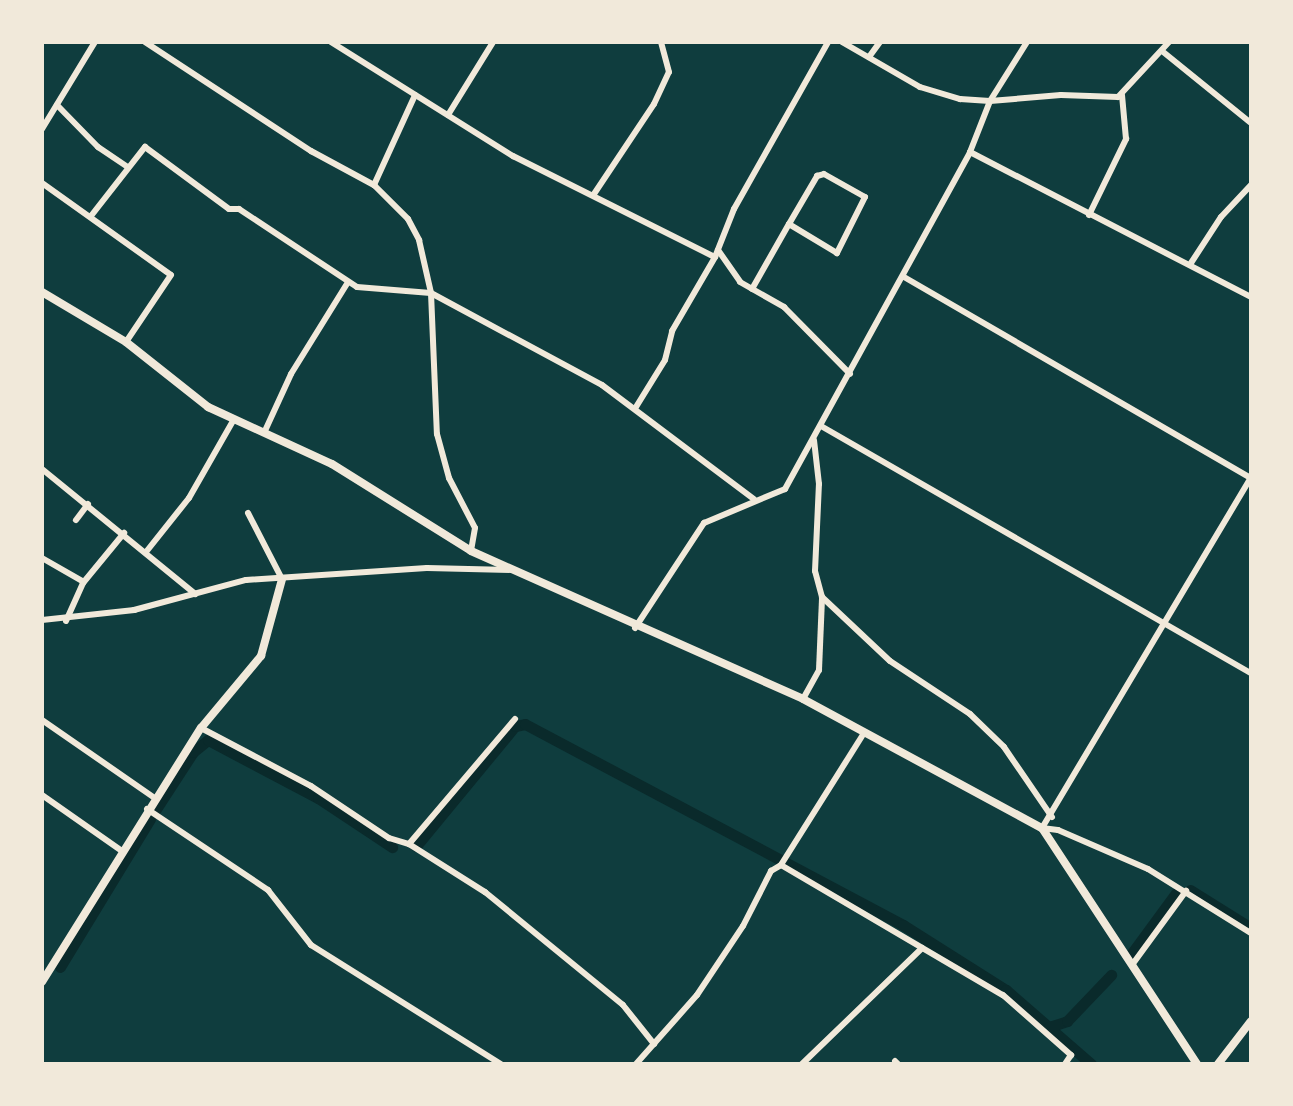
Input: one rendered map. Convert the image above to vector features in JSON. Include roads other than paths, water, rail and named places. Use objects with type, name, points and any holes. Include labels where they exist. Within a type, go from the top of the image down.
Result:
[{"type":"street","points":[[42,129],[95,42]]},
{"type":"street","points":[[145,42],[311,151],[374,185],[408,219],[423,253],[431,293],[437,434],[449,478],[475,528],[471,551]]},
{"type":"street","points":[[331,42],[513,156],[717,254],[740,282],[801,322],[850,374]]},
{"type":"street","points":[[448,115],[493,42]]},
{"type":"street","points":[[594,194],[659,94],[669,72],[661,42]]},
{"type":"street","points":[[636,407],[665,360],[672,331],[717,254],[734,209],[828,42]]},
{"type":"street","points":[[842,42],[920,87],[960,99],[990,101],[1122,95],[1169,42]]},
{"type":"street","points":[[869,57],[880,42]]},
{"type":"street","points":[[635,628],[704,523],[754,499],[771,498],[785,489],[904,277],[970,152],[990,101],[1027,42]]},
{"type":"street","points":[[1162,51],[1251,123]]},
{"type":"street","points":[[374,185],[415,95]]},
{"type":"street","points":[[1089,215],[1126,139],[1122,95]]},
{"type":"street","points":[[57,105],[98,147],[128,167]]},
{"type":"street","points":[[91,216],[145,147],[229,209],[239,209],[348,282],[371,291],[431,293],[636,407],[754,499]]},
{"type":"street","points":[[970,152],[1089,215],[1191,263],[1251,297]]},
{"type":"street","points":[[752,289],[789,224],[817,176],[824,174],[865,197],[837,253],[789,224]]},
{"type":"street","points":[[42,183],[171,275],[126,342]]},
{"type":"street","points":[[1191,263],[1221,217],[1251,185]]},
{"type":"street","points":[[904,277],[1251,478],[1052,817],[1042,828]]},
{"type":"street","points":[[264,433],[291,374],[348,282]]},
{"type":"street","points":[[42,292],[126,342],[208,407],[332,464],[471,551],[635,628],[803,699],[1042,828],[1071,835],[1186,891],[1251,933]]},
{"type":"street","points":[[146,552],[189,498],[234,419]]},
{"type":"street","points":[[821,426],[1251,673]]},
{"type":"street","points":[[803,699],[819,670],[822,597],[815,571],[819,484],[814,440]]},
{"type":"street","points":[[42,469],[195,594]]},
{"type":"street","points":[[76,520],[88,504]]},
{"type":"street","points":[[42,982],[147,809],[201,728],[261,656],[282,579],[248,513]]},
{"type":"street","points":[[66,621],[84,582],[124,533]]},
{"type":"street","points":[[42,558],[84,582]]},
{"type":"street","points":[[42,620],[66,621],[246,580],[427,568],[515,570]]},
{"type":"street","points":[[822,597],[890,661],[970,714],[1004,747],[1052,817]]},
{"type":"street","points":[[409,844],[515,719]]},
{"type":"street","points":[[42,720],[156,799]]},
{"type":"street","points":[[201,728],[311,786],[389,838],[409,844],[485,892],[623,1005],[654,1044]]},
{"type":"street","points":[[636,1064],[697,995],[743,926],[771,871],[782,862],[864,733]]},
{"type":"street","points":[[42,795],[122,851]]},
{"type":"street","points":[[147,809],[268,890],[311,945],[501,1064]]},
{"type":"street","points":[[1042,828],[1197,1064]]},
{"type":"street","points":[[782,862],[1003,995],[1071,1055],[1065,1064]]},
{"type":"street","points":[[1132,965],[1186,891]]},
{"type":"street","points":[[802,1064],[922,948]]},
{"type":"street","points":[[42,962],[51,967]]},
{"type":"street","points":[[1218,1064],[1251,1021]]},
{"type":"waterway","points":[[416,846],[515,726],[525,724],[903,925],[1006,990],[1091,1064]]},
{"type":"waterway","points":[[156,809],[193,752],[208,740],[318,798],[392,847]]},
{"type":"waterway","points":[[60,967],[150,819]]},
{"type":"waterway","points":[[1190,890],[1251,928]]},
{"type":"waterway","points":[[1132,953],[1176,893]]},
{"type":"waterway","points":[[1049,1027],[1067,1021],[1111,975]]}]
